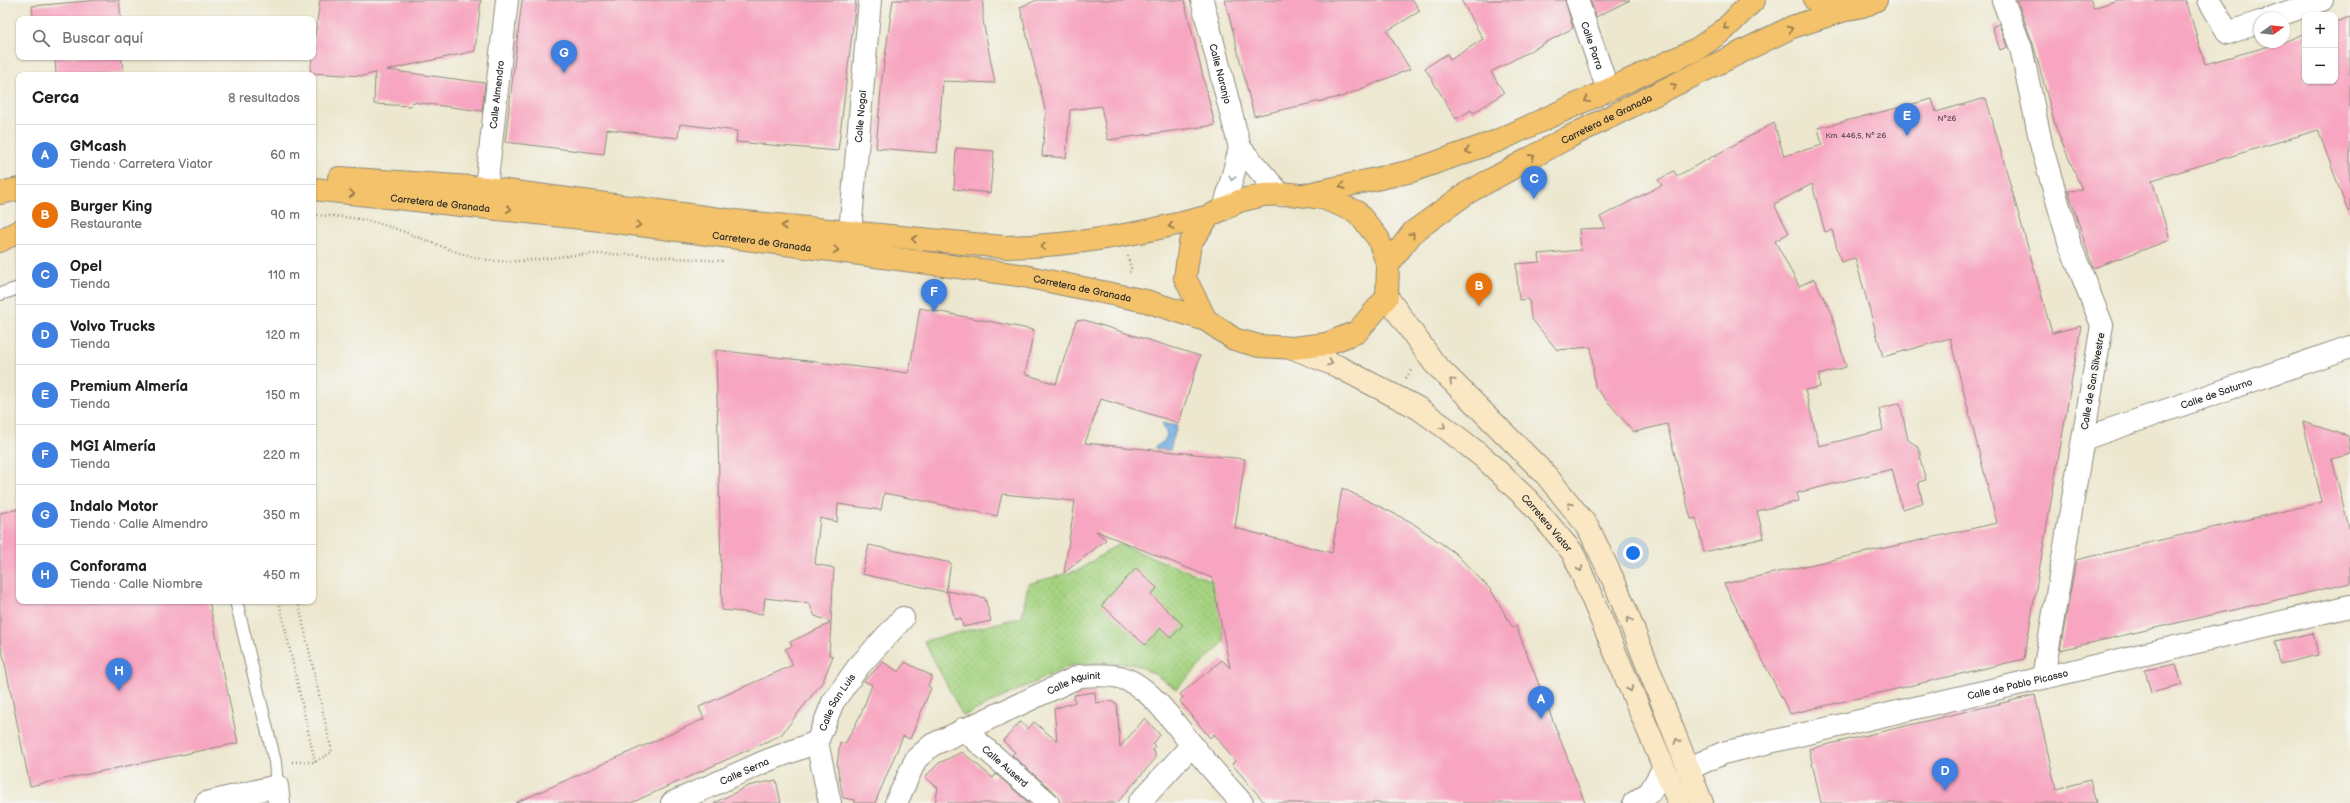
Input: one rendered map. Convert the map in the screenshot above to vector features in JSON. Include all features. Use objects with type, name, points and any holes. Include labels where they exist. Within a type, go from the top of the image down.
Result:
[{"type":"highway","points":[[1303,196],[1419,168],[1497,141],[1697,49],[1724,30],[1754,0]]},
{"type":"highway","points":[[1815,0],[1836,8],[1848,9]]},
{"type":"highway","name":"Carretera de Granada","points":[[1388,266],[1413,232],[1467,193],[1567,138],[1792,27],[1848,9],[1870,4],[1876,0]]},
{"type":"highway","name":"Carretera de Granada","points":[[316,176],[486,188],[735,221],[1004,247],[1047,247],[1122,235],[1217,213],[1239,201],[1263,195],[1281,194],[1323,198],[1357,212],[1378,238],[1388,266]]},
{"type":"highway","name":"Carretera de Granada","points":[[316,189],[499,208],[895,257],[1019,275],[1146,301],[1206,320],[1234,338],[1260,346],[1294,348],[1326,344],[1357,332],[1387,297]]},
{"type":"highway","points":[[0,193],[16,190]]},
{"type":"highway","points":[[1206,320],[1185,278],[1190,243],[1217,213]]},
{"type":"highway","points":[[0,241],[16,233]]},
{"type":"highway","points":[[1387,297],[1388,266]]},
{"type":"main road","points":[[1387,297],[1426,353],[1546,475],[1588,527],[1616,586],[1702,803]]},
{"type":"main road","name":"Carretera Viator","points":[[1294,348],[1336,366],[1418,408],[1484,458],[1530,502],[1573,553],[1665,775],[1679,803]]},
{"type":"street","name":"Calle Almendro","points":[[486,188],[507,0]]},
{"type":"street","name":"Calle Nogal","points":[[850,232],[870,0]]},
{"type":"street","name":"Calle Naranjo","points":[[1202,0],[1240,148],[1281,194]]},
{"type":"street","name":"Calle Parra","points":[[1576,0],[1608,90]]},
{"type":"street","name":"Calle de San Silvestre","points":[[2003,0],[2021,48],[2042,148],[2070,245],[2102,325],[2043,678]]},
{"type":"street","points":[[2209,0],[2228,33],[2254,24]]},
{"type":"street","points":[[2288,12],[2322,0]]},
{"type":"street","name":"Calle Naranjo","points":[[1217,213],[1240,148]]},
{"type":"street","name":"Calle de Saturno","points":[[2083,439],[2350,347]]},
{"type":"street","name":"Calle de Pablo Picasso","points":[[1688,769],[1723,753],[2350,606]]},
{"type":"street","name":"Calle San Luis","points":[[830,803],[817,742],[833,702],[858,667],[902,618]]},
{"type":"street","name":"Calle Aguinit","points":[[896,803],[916,759],[932,745],[1080,676],[1099,675],[1120,677],[1138,686],[1166,711],[1192,745],[1242,803]]},
{"type":"street","name":"Calle Auserd","points":[[964,729],[1048,803]]},
{"type":"street","name":"Calle Serna","points":[[676,802],[766,761],[817,742]]},
{"type":"street","points":[[1139,803],[1192,745]]},
{"type":"street","points":[[1634,803],[1650,792],[1665,775]]},
{"type":"street","points":[[206,803],[278,794]]},
{"type":"lane","points":[[0,294],[16,289]]},
{"type":"lane","points":[[237,604],[275,762],[278,794]]},
{"type":"lane","points":[[1665,775],[1675,803]]},
{"type":"path","points":[[316,215],[373,222],[483,259],[533,260],[549,257],[590,254],[641,254],[671,259],[729,261]]},
{"type":"path","points":[[1122,235],[1131,268],[1124,296]]},
{"type":"path","points":[[1396,397],[1409,372],[1426,353]]},
{"type":"path","points":[[280,604],[315,762]]},
{"type":"path","points":[[275,762],[315,762],[332,752],[299,604]]},
{"type":"green space","points":[[1118,544],[1216,582],[1224,642],[1176,689],[1156,675],[1136,665],[1103,662],[1069,666],[963,716],[924,641],[1022,617],[1028,584],[1079,570]]},
{"type":"water","points":[[1162,423],[1177,426],[1170,450],[1156,449],[1155,447],[1164,441],[1167,435]]},
{"type":"building","points":[[98,0],[119,0],[121,16],[33,16],[32,6]]},
{"type":"building","points":[[320,0],[481,0],[475,51],[387,70],[485,83],[482,111],[412,102],[411,106],[374,104],[375,73],[362,76],[310,72],[312,60],[316,60],[316,29]]},
{"type":"building","points":[[522,0],[856,0],[838,151],[736,142],[737,131],[680,124],[678,138],[607,129],[604,154],[505,142]]},
{"type":"building","points":[[893,0],[983,0],[983,21],[995,83],[943,81],[937,153],[876,148],[882,78]]},
{"type":"building","points":[[1037,0],[1184,0],[1215,125],[1108,140],[1101,106],[1070,110],[1066,158],[1042,156],[1046,113],[1020,7]]},
{"type":"building","points":[[1225,0],[1413,0],[1420,11],[1387,31],[1410,69],[1344,96],[1254,116]]},
{"type":"building","points":[[1461,0],[1565,0],[1573,28],[1491,72],[1504,93],[1473,113],[1471,110],[1456,119],[1425,68],[1447,54],[1450,60],[1483,39]]},
{"type":"building","points":[[1590,0],[1630,0],[1596,17]]},
{"type":"building","points":[[2017,0],[2091,0],[2093,8],[2118,0],[2186,0],[2205,64],[2262,48],[2290,48],[2290,39],[2302,34],[2302,84],[2338,84],[2338,21],[2350,17],[2350,211],[2348,212],[2318,130],[2152,180],[2170,240],[2093,268],[2068,191],[2082,190],[2056,128],[2033,44]]},
{"type":"building","points":[[1999,24],[2007,47],[2000,50],[1992,27]]},
{"type":"building","points":[[55,60],[122,60],[124,72],[56,72]]},
{"type":"building","points":[[1986,98],[2052,333],[2081,326],[2024,659],[1790,714],[1724,584],[1997,523],[1950,338],[1883,357],[1855,258],[1841,262],[1832,230],[1825,232],[1812,184],[1774,204],[1789,233],[1775,241],[1799,286],[1814,279],[1830,309],[1846,367],[1819,375],[1820,387],[1805,390],[1819,446],[1883,430],[1879,409],[1900,403],[1908,440],[1917,446],[1920,452],[1920,460],[1926,480],[1918,482],[1923,503],[1902,509],[1892,469],[1797,493],[1799,501],[1757,511],[1764,538],[1704,552],[1696,518],[1691,519],[1667,424],[1634,432],[1595,387],[1591,347],[1557,350],[1531,318],[1529,299],[1519,300],[1516,264],[1540,262],[1539,254],[1581,250],[1579,229],[1606,228],[1600,217],[1662,185],[1658,180],[1674,171],[1677,176],[1774,123],[1784,156],[1822,145],[1818,128],[1932,99],[1936,112]]},
{"type":"building","points":[[956,148],[994,151],[990,193],[954,189]]},
{"type":"building","points":[[920,308],[1034,330],[1025,374],[1056,384],[1076,321],[1084,320],[1200,356],[1179,423],[1101,399],[1085,443],[1245,459],[1235,528],[1332,553],[1342,488],[1411,522],[1455,553],[1491,590],[1513,628],[1516,626],[1585,803],[1265,803],[1232,764],[1235,761],[1214,734],[1210,738],[1180,701],[1183,698],[1180,694],[1222,660],[1230,668],[1212,578],[1096,531],[1106,540],[1064,573],[1075,501],[1002,494],[997,516],[884,493],[881,510],[838,504],[837,522],[820,518],[815,564],[834,568],[831,622],[815,616],[809,603],[765,598],[763,614],[722,610],[716,350],[909,373]]},
{"type":"building","points":[[2303,422],[2348,436],[2350,454],[2332,459],[2350,532],[2350,583],[2060,650],[2076,560],[2322,502]]},
{"type":"building","points":[[16,510],[16,604],[210,604],[238,743],[30,786],[0,640],[0,513]]},
{"type":"building","points":[[869,545],[951,563],[946,592],[862,574]]},
{"type":"building","points":[[1136,568],[1157,588],[1151,595],[1183,625],[1171,638],[1161,628],[1145,645],[1102,605]]},
{"type":"building","points":[[947,591],[985,598],[991,621],[963,627],[961,618],[955,620]]},
{"type":"building","points":[[831,623],[829,655],[833,656],[823,681],[781,735],[631,803],[515,803],[704,719],[699,707],[793,665],[785,649],[792,646],[790,642]]},
{"type":"building","points":[[2313,633],[2318,655],[2280,664],[2275,641]]},
{"type":"building","points":[[883,662],[899,672],[905,662],[932,676],[928,686],[931,688],[910,739],[903,736],[875,803],[855,803],[855,800],[843,798],[837,765],[840,742],[845,744],[860,716],[872,685],[864,681]]},
{"type":"building","points":[[2176,664],[2182,685],[2151,693],[2145,670]]},
{"type":"building","points":[[1095,692],[1096,703],[1110,701],[1117,704],[1120,747],[1145,718],[1160,735],[1153,744],[1155,746],[1152,750],[1155,752],[1155,759],[1117,803],[1060,803],[1056,794],[1012,755],[1015,752],[1003,741],[1020,722],[1028,729],[1034,722],[1057,741],[1054,709],[1075,702],[1074,695]]},
{"type":"building","points":[[2035,695],[2056,789],[2090,780],[2096,803],[1821,803],[1809,749]]},
{"type":"building","points":[[962,752],[993,778],[996,774],[1029,803],[935,803],[938,788],[925,777],[939,763]]},
{"type":"building","points":[[776,780],[781,803],[714,803],[748,786]]},
{"type":"place","name":"Indalo Motor","points":[[564,73]]},
{"type":"place","name":"Premium Almería","points":[[1907,136]]},
{"type":"place","name":"Opel","points":[[1534,199]]},
{"type":"place","name":"Burger King","points":[[1479,306]]},
{"type":"place","name":"MGI Almería","points":[[934,312]]},
{"type":"place","name":"Conforama","points":[[119,691]]},
{"type":"place","name":"GMcash","points":[[1541,719]]},
{"type":"place","name":"Volvo Trucks","points":[[1945,791]]}]
